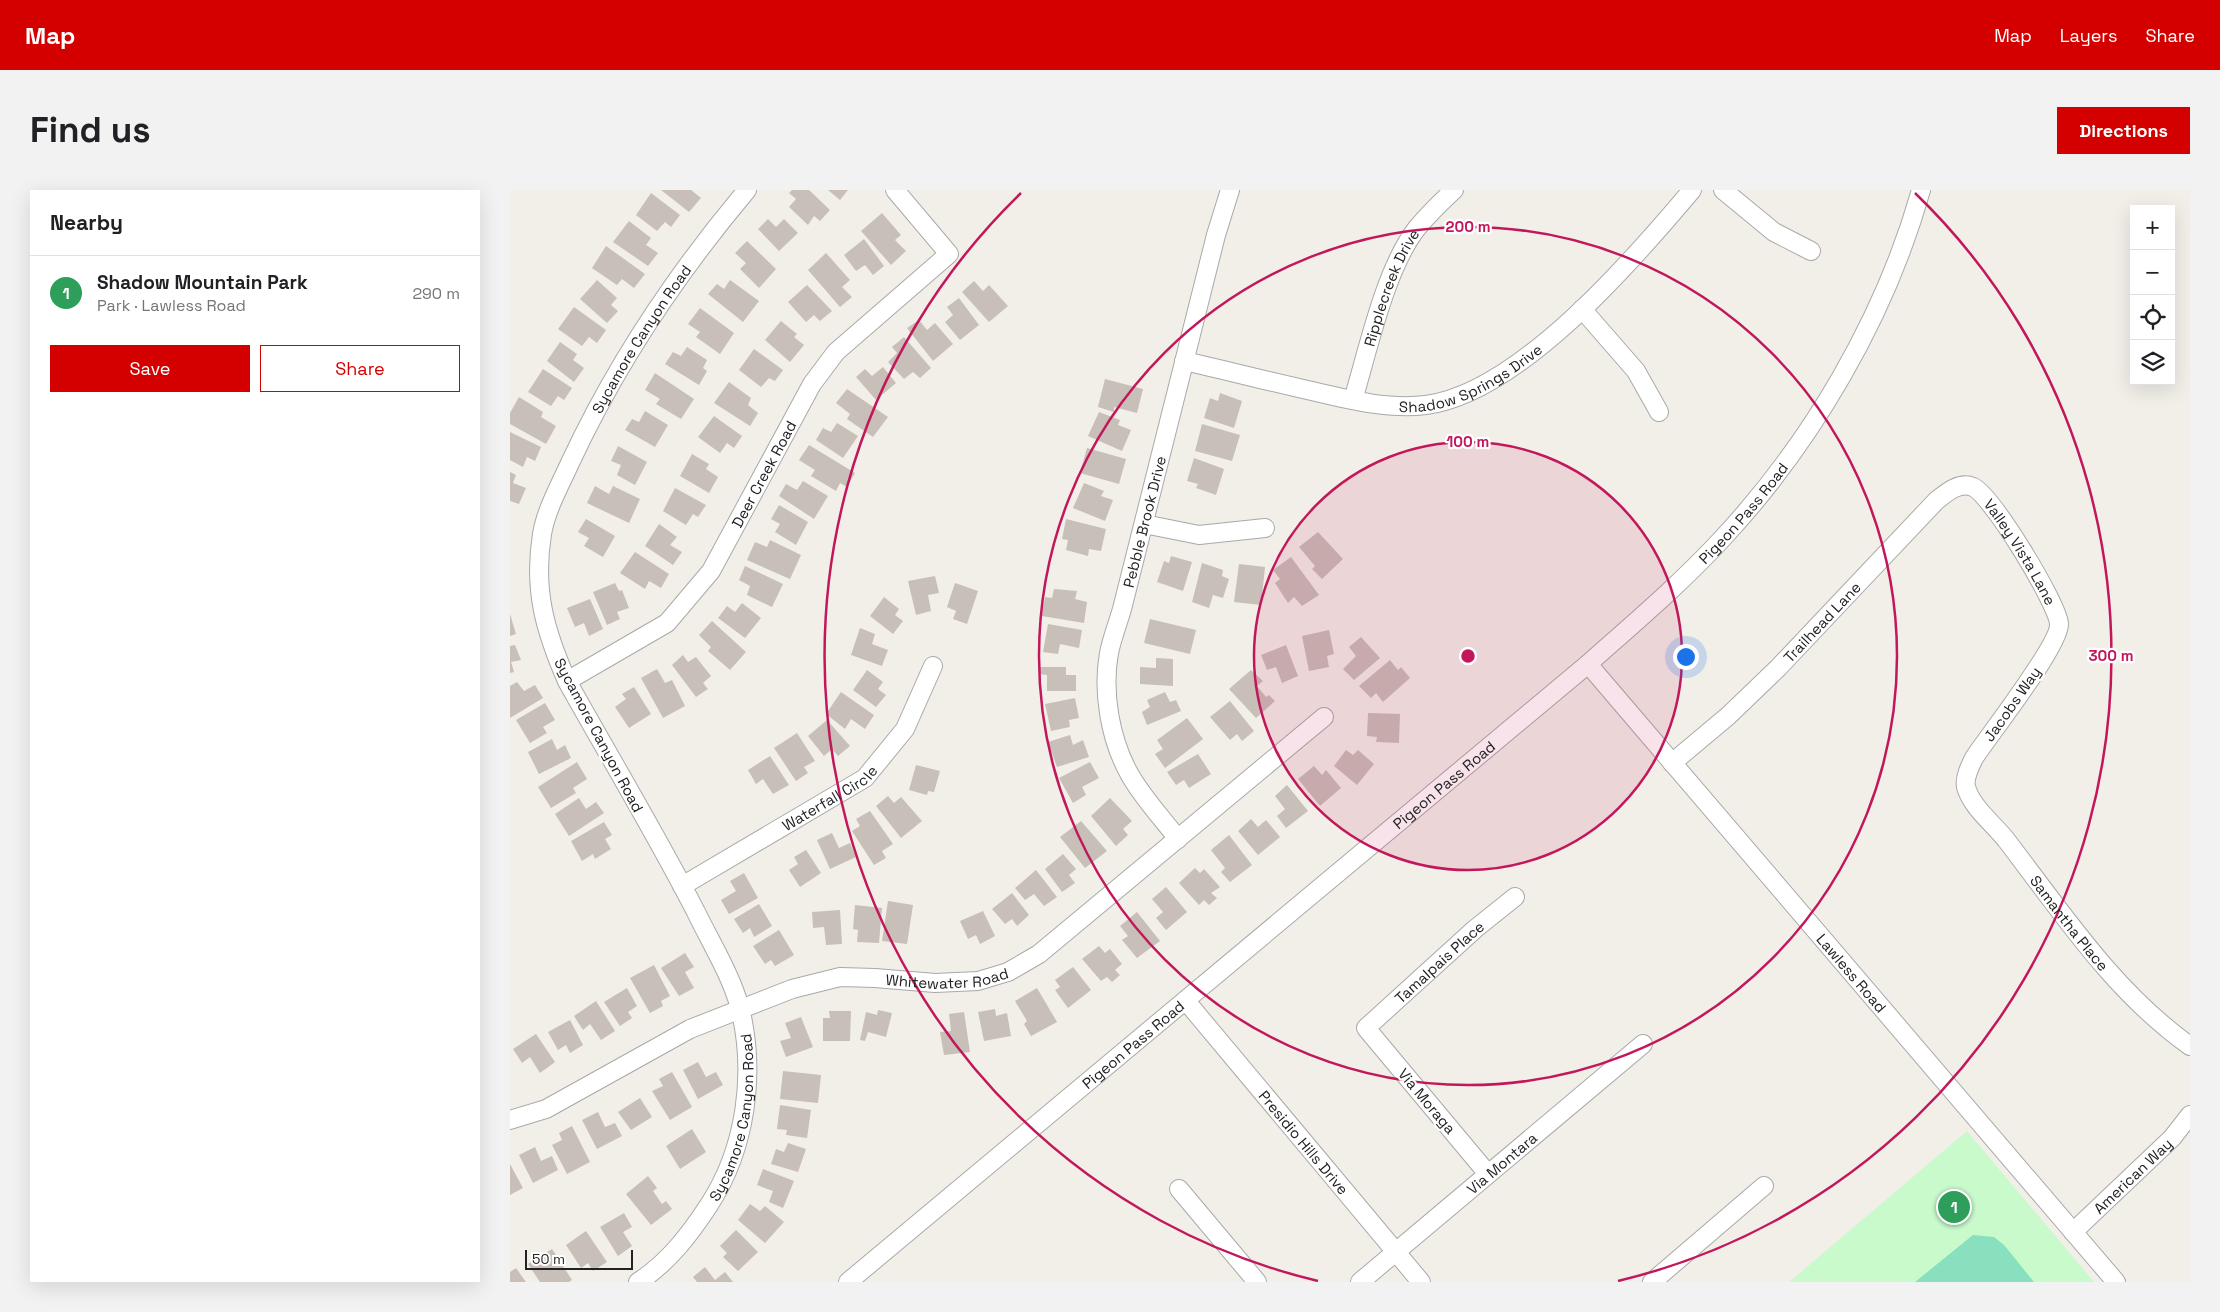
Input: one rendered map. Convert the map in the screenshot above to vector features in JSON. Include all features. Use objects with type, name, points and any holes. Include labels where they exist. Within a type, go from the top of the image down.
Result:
[{"type":"street","name":"Sycamore Canyon Road","points":[[638,1282],[660,1266],[696,1225],[727,1173],[739,1136],[747,1100],[745,1043],[740,1008],[728,976],[682,886],[567,681],[546,629],[539,579],[542,532],[582,437],[630,352],[714,229],[747,190]]},
{"type":"street","name":"Deer Creek Road","points":[[567,681],[667,623],[711,571],[812,384],[836,352],[949,254],[895,190]]},
{"type":"street","name":"Pebble Brook Drive","points":[[1178,840],[1142,792],[1121,758],[1112,725],[1106,689],[1109,653],[1144,524],[1216,234],[1230,190]]},
{"type":"street","name":"Ripplecreek Drive","points":[[1353,400],[1387,288],[1400,254],[1416,229],[1454,190]]},
{"type":"street","name":"Shadow Springs Drive","points":[[1184,361],[1353,400],[1409,406],[1427,405],[1457,397],[1498,378],[1582,309],[1655,234],[1692,190]]},
{"type":"street","points":[[1723,190],[1774,232],[1811,251]]},
{"type":"street","name":"Pigeon Pass Road","points":[[848,1282],[1186,1002],[1665,597],[1720,541],[1784,466],[1832,390],[1866,331],[1890,276],[1922,190]]},
{"type":"street","points":[[1582,309],[1636,371],[1659,412]]},
{"type":"street","name":"Trailhead Lane","points":[[1672,763],[1728,716],[1778,668],[1936,501],[1959,486],[1972,486]]},
{"type":"street","name":"Valley Vista Lane","points":[[1972,486],[1984,494],[2004,521],[2043,586],[2059,624]]},
{"type":"street","points":[[1144,524],[1199,535],[1265,528]]},
{"type":"street","name":"Jacobs Way","points":[[1966,785],[1968,770],[1974,758],[2038,668],[2056,638],[2059,624]]},
{"type":"street","name":"Lawless Road","points":[[1588,664],[2116,1282]]},
{"type":"street","name":"Waterfall Circle","points":[[682,886],[864,778],[906,729],[934,666]]},
{"type":"street","name":"Whitewater Road","points":[[510,1120],[546,1109],[690,1029],[792,989],[840,977],[953,984],[996,977],[1039,954],[1324,717]]},
{"type":"street","name":"Samantha Place","points":[[1966,785],[1972,800],[1997,829],[2100,962],[2136,1002],[2162,1026],[2190,1046]]},
{"type":"street","name":"Tamalpais Place","points":[[1366,1028],[1475,929],[1515,897]]},
{"type":"street","name":"Presidio Hills Drive","points":[[1186,1002],[1421,1282]]},
{"type":"street","name":"Via Moraga","points":[[1366,1028],[1488,1174]]},
{"type":"street","name":"Via Montara","points":[[1360,1282],[1643,1044]]},
{"type":"street","name":"American Way","points":[[2073,1232],[2172,1138],[2190,1115]]},
{"type":"street","points":[[1652,1282],[1764,1186]]},
{"type":"street","points":[[1179,1189],[1256,1282]]},
{"type":"green space","points":[[1967,1131],[2094,1282],[1789,1282]]},
{"type":"green space","points":[[1973,1235],[1994,1237],[2004,1245],[2034,1282],[1915,1282]]},
{"type":"building","points":[[661,190],[691,190],[701,198],[689,212]]},
{"type":"building","points":[[792,190],[809,190],[830,210],[820,221],[814,216],[808,225],[789,207],[796,199],[789,193]]},
{"type":"building","points":[[828,190],[848,190],[840,200]]},
{"type":"building","points":[[651,193],[680,215],[671,227],[665,222],[657,231],[636,215]]},
{"type":"building","points":[[882,213],[901,235],[895,240],[906,251],[891,265],[861,231]]},
{"type":"building","points":[[768,219],[776,227],[784,219],[798,233],[779,251],[758,229]]},
{"type":"building","points":[[629,221],[651,238],[646,245],[658,253],[648,266],[613,242]]},
{"type":"building","points":[[864,239],[884,266],[873,275],[865,265],[856,271],[844,255]]},
{"type":"building","points":[[747,241],[776,269],[759,288],[740,269],[746,263],[735,253]]},
{"type":"building","points":[[606,246],[645,274],[634,288],[622,279],[617,285],[592,268]]},
{"type":"building","points":[[826,253],[850,280],[842,287],[852,297],[840,307],[808,270]]},
{"type":"building","points":[[597,280],[617,298],[611,305],[618,311],[607,323],[580,299]]},
{"type":"building","points":[[730,280],[759,301],[743,322],[708,294],[717,284],[724,289]]},
{"type":"building","points":[[974,281],[983,291],[989,285],[1008,306],[989,322],[962,292]]},
{"type":"building","points":[[807,285],[832,311],[820,321],[814,315],[806,322],[788,302]]},
{"type":"building","points":[[959,298],[979,325],[960,340],[945,322],[953,315],[947,307]]},
{"type":"building","points":[[574,307],[606,330],[597,343],[589,337],[582,346],[558,329]]},
{"type":"building","points":[[700,308],[734,333],[720,354],[696,337],[700,332],[688,324]]},
{"type":"building","points":[[919,320],[927,330],[935,323],[953,344],[933,361],[907,328]]},
{"type":"building","points":[[781,321],[797,334],[794,337],[804,345],[790,362],[765,340]]},
{"type":"building","points":[[904,337],[931,368],[920,378],[913,372],[904,379],[888,362],[897,353],[892,347]]},
{"type":"building","points":[[560,342],[577,354],[573,360],[584,368],[574,382],[547,361]]},
{"type":"building","points":[[687,347],[707,360],[703,368],[707,371],[699,385],[665,364],[673,352],[681,356]]},
{"type":"building","points":[[754,349],[783,370],[775,381],[769,378],[761,387],[739,370]]},
{"type":"building","points":[[883,367],[896,383],[876,400],[856,377],[865,369],[872,376]]},
{"type":"building","points":[[543,369],[572,388],[564,400],[558,396],[551,406],[528,392]]},
{"type":"building","points":[[655,373],[694,399],[681,419],[656,404],[660,399],[645,390]]},
{"type":"building","points":[[1105,379],[1143,389],[1137,413],[1114,407],[1114,412],[1098,407]]},
{"type":"building","points":[[729,382],[751,398],[748,405],[758,413],[750,426],[714,403]]},
{"type":"building","points":[[847,389],[888,417],[873,437],[847,419],[850,414],[836,403]]},
{"type":"building","points":[[1220,393],[1242,401],[1234,428],[1204,418],[1210,398],[1218,401]]},
{"type":"building","points":[[519,397],[543,412],[541,417],[556,426],[546,444],[510,424],[510,413]]},
{"type":"building","points":[[645,411],[668,425],[655,447],[625,430],[632,419],[639,422]]},
{"type":"building","points":[[1099,412],[1120,420],[1118,425],[1131,430],[1122,451],[1088,436]]},
{"type":"building","points":[[714,416],[742,436],[734,448],[727,443],[720,453],[698,437]]},
{"type":"building","points":[[837,423],[858,436],[843,458],[816,440],[823,428],[831,432]]},
{"type":"building","points":[[1202,424],[1240,435],[1232,461],[1195,451]]},
{"type":"building","points":[[510,432],[541,447],[535,461],[527,457],[523,467],[510,460]]},
{"type":"building","points":[[809,445],[855,473],[847,487],[840,483],[836,491],[811,476],[815,470],[799,460]]},
{"type":"building","points":[[618,446],[647,462],[635,485],[617,475],[621,465],[611,461]]},
{"type":"building","points":[[1087,448],[1126,459],[1119,484],[1080,473]]},
{"type":"building","points":[[692,454],[709,464],[706,469],[718,477],[709,493],[680,476]]},
{"type":"building","points":[[1194,458],[1224,469],[1216,495],[1196,488],[1198,484],[1187,481]]},
{"type":"building","points":[[510,472],[516,475],[513,483],[526,488],[519,504],[510,501]]},
{"type":"building","points":[[803,481],[828,496],[814,519],[779,496],[786,484],[797,490]]},
{"type":"building","points":[[1084,483],[1104,491],[1101,496],[1113,500],[1105,521],[1073,508]]},
{"type":"building","points":[[595,486],[609,494],[613,486],[640,499],[629,523],[587,503]]},
{"type":"building","points":[[675,488],[706,505],[698,517],[693,514],[686,525],[663,511]]},
{"type":"building","points":[[779,505],[808,522],[796,545],[775,532],[780,524],[771,519]]},
{"type":"building","points":[[586,519],[615,536],[603,557],[584,546],[589,538],[578,532]]},
{"type":"building","points":[[1066,519],[1106,529],[1101,551],[1089,549],[1088,556],[1066,550],[1068,540],[1062,539]]},
{"type":"building","points":[[659,524],[677,537],[670,545],[682,552],[673,565],[645,546]]},
{"type":"building","points":[[1318,532],[1343,559],[1322,579],[1312,569],[1315,566],[1299,547]]},
{"type":"building","points":[[770,540],[801,555],[790,579],[747,560],[755,542],[767,547]]},
{"type":"building","points":[[635,552],[669,574],[661,588],[649,581],[645,589],[620,573]]},
{"type":"building","points":[[1171,556],[1192,562],[1183,591],[1157,582],[1164,561],[1169,563]]},
{"type":"building","points":[[1291,557],[1319,595],[1302,606],[1294,597],[1288,603],[1275,583],[1280,579],[1273,570]]},
{"type":"building","points":[[1202,563],[1223,570],[1222,576],[1229,579],[1223,598],[1213,595],[1209,608],[1192,602]]},
{"type":"building","points":[[1239,564],[1265,567],[1261,605],[1234,602]]},
{"type":"building","points":[[745,566],[783,584],[772,607],[747,595],[750,586],[739,580]]},
{"type":"building","points":[[935,576],[939,593],[928,595],[931,611],[916,615],[908,581]]},
{"type":"building","points":[[615,583],[619,591],[622,590],[629,608],[617,612],[620,619],[607,625],[593,592]]},
{"type":"building","points":[[955,583],[978,591],[967,624],[953,619],[956,611],[947,607]]},
{"type":"building","points":[[1054,589],[1077,591],[1075,599],[1087,602],[1084,623],[1042,616],[1045,597],[1052,598]]},
{"type":"building","points":[[884,597],[899,609],[895,615],[903,621],[893,634],[870,616]]},
{"type":"building","points":[[590,599],[603,629],[589,636],[584,623],[575,627],[567,608]]},
{"type":"building","points":[[742,603],[761,618],[745,638],[718,618],[727,606],[735,612]]},
{"type":"building","points":[[510,614],[516,634],[510,636]]},
{"type":"building","points":[[1150,619],[1196,630],[1190,654],[1144,643]]},
{"type":"building","points":[[712,621],[746,652],[730,670],[708,651],[711,647],[699,635]]},
{"type":"building","points":[[1048,624],[1082,630],[1079,648],[1060,644],[1058,654],[1043,652]]},
{"type":"building","points":[[860,628],[875,634],[872,644],[888,650],[882,666],[851,655]]},
{"type":"building","points":[[1329,630],[1334,654],[1327,656],[1329,667],[1309,671],[1302,636]]},
{"type":"building","points":[[1361,637],[1380,658],[1354,680],[1343,669],[1356,656],[1349,647]]},
{"type":"building","points":[[515,645],[521,660],[511,662],[514,672],[510,673],[510,646]]},
{"type":"building","points":[[1286,645],[1298,676],[1282,683],[1276,667],[1267,670],[1261,655]]},
{"type":"building","points":[[683,655],[688,662],[696,657],[711,676],[703,683],[708,689],[696,697],[672,665]]},
{"type":"building","points":[[1156,658],[1173,659],[1173,686],[1140,684],[1140,667],[1156,668]]},
{"type":"building","points":[[1390,660],[1398,670],[1401,667],[1410,678],[1383,702],[1376,693],[1371,698],[1359,686]]},
{"type":"building","points":[[1038,667],[1066,667],[1066,675],[1076,675],[1076,691],[1047,691],[1047,675],[1039,674]]},
{"type":"building","points":[[657,669],[665,683],[672,680],[685,706],[663,718],[641,678]]},
{"type":"building","points":[[867,670],[883,682],[878,689],[886,695],[876,707],[853,690]]},
{"type":"building","points":[[1251,670],[1263,681],[1257,686],[1266,697],[1269,695],[1275,701],[1256,718],[1229,689]]},
{"type":"building","points":[[517,682],[524,691],[535,685],[543,698],[510,718],[510,686]]},
{"type":"building","points":[[634,687],[651,714],[629,728],[615,707],[626,699],[622,694]]},
{"type":"building","points":[[841,692],[874,715],[865,729],[851,719],[845,729],[826,714]]},
{"type":"building","points":[[1165,692],[1170,702],[1176,700],[1181,711],[1147,725],[1142,712],[1150,707],[1147,700]]},
{"type":"building","points":[[1075,698],[1079,718],[1069,720],[1070,727],[1051,731],[1045,704]]},
{"type":"building","points":[[1230,701],[1254,731],[1242,741],[1237,734],[1230,740],[1210,717]]},
{"type":"building","points":[[545,703],[555,720],[543,727],[547,733],[530,743],[516,720]]},
{"type":"building","points":[[1368,713],[1400,714],[1399,743],[1376,742],[1377,737],[1367,736]]},
{"type":"building","points":[[1187,718],[1203,739],[1165,768],[1155,754],[1163,749],[1157,740]]},
{"type":"building","points":[[827,720],[850,746],[838,756],[832,749],[824,756],[808,736]]},
{"type":"building","points":[[797,733],[815,761],[804,767],[808,773],[796,781],[774,748]]},
{"type":"building","points":[[1070,735],[1073,745],[1083,740],[1089,757],[1057,767],[1048,742]]},
{"type":"building","points":[[552,739],[557,750],[565,745],[571,758],[539,774],[528,752]]},
{"type":"building","points":[[1346,750],[1353,755],[1358,750],[1374,764],[1357,785],[1334,766]]},
{"type":"building","points":[[1198,754],[1211,774],[1189,788],[1184,780],[1176,785],[1167,772]]},
{"type":"building","points":[[770,756],[789,785],[773,794],[763,779],[756,784],[748,770]]},
{"type":"building","points":[[577,762],[587,779],[573,788],[576,793],[551,808],[538,787]]},
{"type":"building","points":[[1090,762],[1099,778],[1082,787],[1086,795],[1073,803],[1059,778]]},
{"type":"building","points":[[916,765],[940,771],[934,792],[928,791],[927,795],[909,790]]},
{"type":"building","points":[[1314,766],[1322,775],[1326,770],[1341,788],[1320,806],[1298,779]]},
{"type":"building","points":[[1287,785],[1308,811],[1286,828],[1277,816],[1285,809],[1275,796]]},
{"type":"building","points":[[888,796],[894,803],[901,797],[922,821],[901,838],[876,806]]},
{"type":"building","points":[[579,798],[586,809],[596,802],[604,813],[569,836],[555,814]]},
{"type":"building","points":[[1110,798],[1132,821],[1123,829],[1128,835],[1116,846],[1091,816]]},
{"type":"building","points":[[870,811],[893,844],[882,851],[886,858],[874,865],[852,831],[860,826],[856,819]]},
{"type":"building","points":[[1251,819],[1258,827],[1266,820],[1280,837],[1258,855],[1238,831]]},
{"type":"building","points":[[1081,821],[1107,851],[1085,868],[1060,837]]},
{"type":"building","points":[[604,822],[612,835],[605,839],[611,849],[595,859],[593,854],[582,861],[571,841]]},
{"type":"building","points":[[832,833],[839,848],[850,843],[856,857],[830,869],[817,840]]},
{"type":"building","points":[[1229,835],[1252,865],[1230,882],[1221,872],[1225,868],[1211,850]]},
{"type":"building","points":[[806,850],[821,873],[800,887],[789,870],[798,864],[794,857]]},
{"type":"building","points":[[1063,854],[1076,869],[1069,875],[1075,883],[1062,892],[1045,869]]},
{"type":"building","points":[[1195,868],[1200,873],[1204,869],[1220,887],[1211,893],[1217,898],[1209,905],[1204,900],[1199,905],[1179,883]]},
{"type":"building","points":[[1036,870],[1057,897],[1044,906],[1034,894],[1025,900],[1015,888]]},
{"type":"building","points":[[744,873],[758,898],[729,914],[721,900],[736,891],[730,881]]},
{"type":"building","points":[[1166,887],[1187,912],[1166,930],[1156,918],[1163,912],[1152,899]]},
{"type":"building","points":[[1012,893],[1029,915],[1017,926],[1012,919],[1005,924],[992,909]]},
{"type":"building","points":[[888,901],[913,905],[907,944],[882,941]]},
{"type":"building","points":[[759,904],[772,926],[754,937],[750,928],[743,933],[734,919]]},
{"type":"building","points":[[855,905],[882,908],[879,943],[857,942],[858,930],[853,929]]},
{"type":"building","points":[[840,910],[842,944],[826,945],[824,927],[813,928],[812,912]]},
{"type":"building","points":[[983,911],[995,936],[980,944],[976,935],[968,939],[960,921]]},
{"type":"building","points":[[1137,912],[1160,941],[1137,958],[1122,940],[1128,936],[1120,926]]},
{"type":"building","points":[[779,930],[794,955],[775,966],[771,960],[765,964],[753,946]]},
{"type":"building","points":[[1099,946],[1105,953],[1110,949],[1122,964],[1115,970],[1120,975],[1112,982],[1107,977],[1101,981],[1082,959]]},
{"type":"building","points":[[685,953],[694,967],[685,972],[694,988],[679,996],[661,968]]},
{"type":"building","points":[[654,965],[670,996],[661,1001],[663,1006],[650,1013],[630,978]]},
{"type":"building","points":[[1073,967],[1091,990],[1068,1008],[1055,990],[1060,987],[1055,980]]},
{"type":"building","points":[[627,988],[637,1006],[628,1012],[632,1018],[620,1026],[604,1002]]},
{"type":"building","points":[[1037,988],[1057,1022],[1031,1036],[1024,1024],[1027,1021],[1015,1001]]},
{"type":"building","points":[[596,1001],[615,1031],[601,1040],[590,1024],[583,1030],[574,1016]]},
{"type":"building","points":[[995,1009],[996,1016],[1007,1013],[1011,1036],[984,1041],[978,1012]]},
{"type":"building","points":[[878,1010],[892,1013],[886,1037],[868,1032],[865,1041],[860,1040],[866,1012],[877,1015]]},
{"type":"building","points":[[829,1011],[851,1011],[850,1041],[823,1041],[823,1018],[830,1018]]},
{"type":"building","points":[[964,1012],[970,1052],[944,1055],[940,1032],[951,1031],[949,1014]]},
{"type":"building","points":[[801,1017],[813,1047],[786,1057],[780,1041],[791,1038],[785,1023]]},
{"type":"building","points":[[570,1020],[583,1045],[570,1053],[566,1045],[558,1050],[548,1032]]},
{"type":"building","points":[[536,1034],[555,1062],[540,1073],[530,1057],[522,1063],[513,1049]]},
{"type":"building","points":[[698,1062],[706,1077],[716,1072],[723,1085],[698,1099],[683,1070]]},
{"type":"building","points":[[783,1071],[821,1075],[818,1103],[780,1099]]},
{"type":"building","points":[[672,1072],[692,1107],[670,1120],[652,1091],[663,1086],[659,1079]]},
{"type":"building","points":[[640,1098],[652,1117],[631,1130],[618,1112]]},
{"type":"building","points":[[780,1105],[811,1110],[807,1138],[786,1135],[787,1130],[777,1129]]},
{"type":"building","points":[[598,1112],[605,1127],[615,1123],[622,1136],[597,1149],[582,1120]]},
{"type":"building","points":[[572,1126],[590,1162],[567,1174],[552,1145],[562,1140],[559,1133]]},
{"type":"building","points":[[692,1129],[706,1152],[680,1169],[666,1146]]},
{"type":"building","points":[[788,1143],[806,1149],[798,1172],[771,1164],[776,1149],[784,1152]]},
{"type":"building","points":[[535,1147],[541,1161],[552,1156],[558,1170],[533,1183],[519,1155]]},
{"type":"building","points":[[510,1164],[523,1188],[510,1195]]},
{"type":"building","points":[[763,1169],[794,1181],[783,1208],[769,1202],[773,1191],[757,1185]]},
{"type":"building","points":[[648,1176],[657,1188],[653,1191],[662,1204],[666,1201],[672,1209],[651,1225],[626,1194]]},
{"type":"building","points":[[750,1204],[760,1211],[765,1206],[784,1222],[765,1243],[738,1220]]},
{"type":"building","points":[[624,1213],[632,1227],[623,1232],[632,1246],[618,1256],[600,1227]]},
{"type":"building","points":[[736,1230],[758,1252],[738,1271],[723,1257],[727,1253],[720,1246]]},
{"type":"building","points":[[586,1231],[607,1262],[593,1271],[588,1263],[581,1268],[566,1245]]},
{"type":"building","points":[[552,1249],[572,1280],[569,1282],[540,1282],[528,1264]]},
{"type":"building","points":[[705,1267],[715,1280],[725,1272],[733,1282],[697,1282],[693,1277]]},
{"type":"building","points":[[516,1268],[526,1282],[510,1282],[510,1272]]},
{"type":"place","name":"Shadow Mountain Park","points":[[1954,1207]]}]
